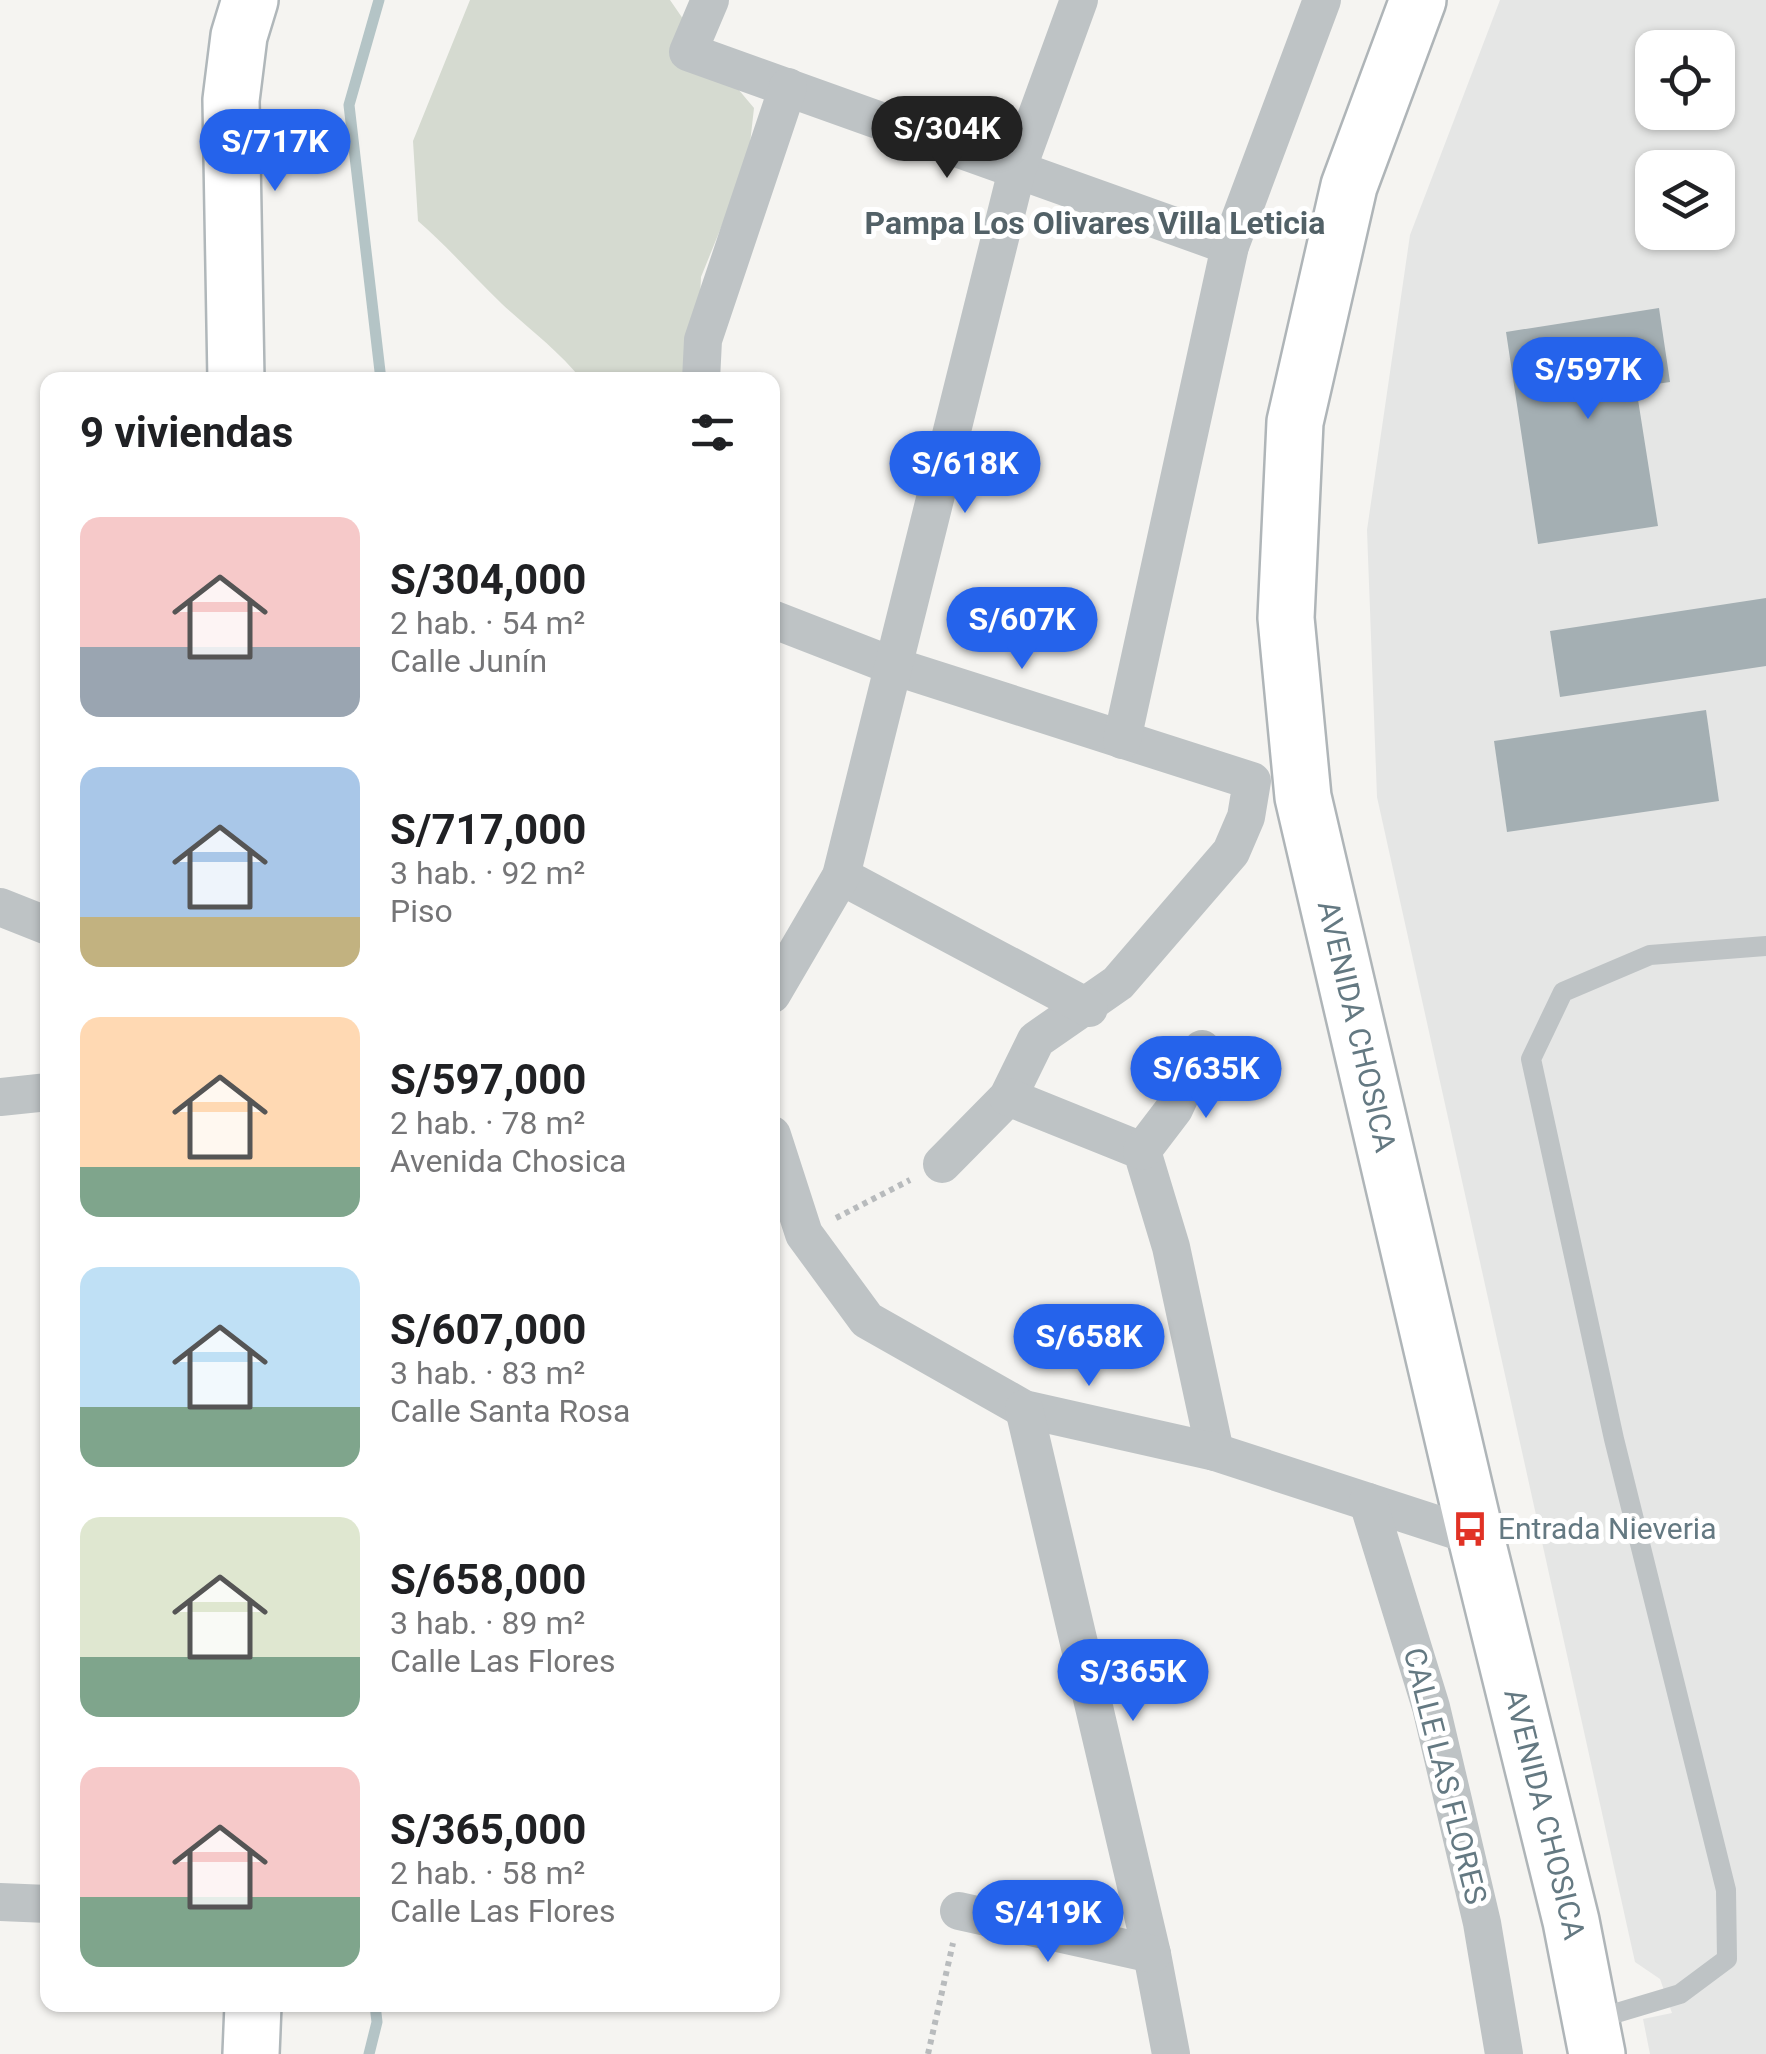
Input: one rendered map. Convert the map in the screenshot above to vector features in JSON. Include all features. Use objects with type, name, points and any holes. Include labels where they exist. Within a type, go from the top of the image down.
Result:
[{"type":"main road","points":[[236,372],[231,100],[239,36],[250,0]]},
{"type":"main road","name":"AVENIDA CHOSICA","points":[[1418,0],[1348,186],[1296,422],[1286,618],[1303,796],[1476,1537],[1571,1921],[1594,2038]]},
{"type":"main road","points":[[251,2054],[253,2012]]},
{"type":"street","points":[[710,0],[688,52],[1230,246]]},
{"type":"street","points":[[780,980],[841,876],[1017,170],[1079,0]]},
{"type":"street","points":[[1122,740],[1230,246],[1322,0]]},
{"type":"street","points":[[701,372],[703,340],[788,88]]},
{"type":"street","points":[[780,622],[893,666],[1252,781],[1246,818],[1232,852],[1118,983],[1088,1008],[1036,1040],[1008,1097],[942,1164]]},
{"type":"street","points":[[841,876],[1088,1008]]},
{"type":"street","points":[[0,907],[40,923]]},
{"type":"street","points":[[1142,1152],[1174,1109],[1202,1049]]},
{"type":"street","points":[[0,1097],[40,1093]]},
{"type":"street","points":[[1008,1097],[1142,1152]]},
{"type":"street","points":[[1142,1152],[1172,1247],[1215,1452]]},
{"type":"street","points":[[780,1160],[804,1234],[867,1320],[1024,1410],[1215,1452],[1476,1537]]},
{"type":"street","points":[[1024,1410],[1152,1954],[1170,2054]]},
{"type":"street","name":"CALLE LAS FLORES","points":[[1368,1502],[1431,1707],[1482,1923],[1504,2054]]},
{"type":"street","points":[[0,1902],[40,1904]]},
{"type":"street","points":[[959,1911],[1152,1954]]},
{"type":"lane","points":[[1594,2038],[1680,1994],[1727,1959],[1726,1890],[1614,1439],[1531,1059],[1563,992],[1650,955],[1766,946]]},
{"type":"path","points":[[804,1234],[942,1164]]},
{"type":"path","points":[[928,2054],[959,1911]]},
{"type":"shaded area","points":[[470,0],[670,0],[701,45],[754,108],[748,161],[701,277],[698,336],[685,372],[575,372],[418,221],[413,141]]},
{"type":"shaded area","points":[[1500,0],[1766,0],[1766,2054],[1650,2054],[1643,2019],[1672,2013],[1660,1979],[1635,1962],[1377,797],[1367,530],[1410,235]]},
{"type":"building","points":[[1659,308],[1670,382],[1636,387],[1658,526],[1538,544],[1506,332]]},
{"type":"building","points":[[1766,598],[1766,666],[1560,697],[1550,631]]},
{"type":"building","points":[[1706,710],[1719,801],[1507,832],[1494,741]]},
{"type":"waterway","points":[[379,0],[349,105],[380,372]]},
{"type":"waterway","points":[[369,2054],[376,2012]]},
{"type":"place","name":"Entrada Nieveria","points":[[1470,1529]]},
{"type":"district","name":"Pampa Los Olivares Villa Leticia","points":[[1095,223]]}]
